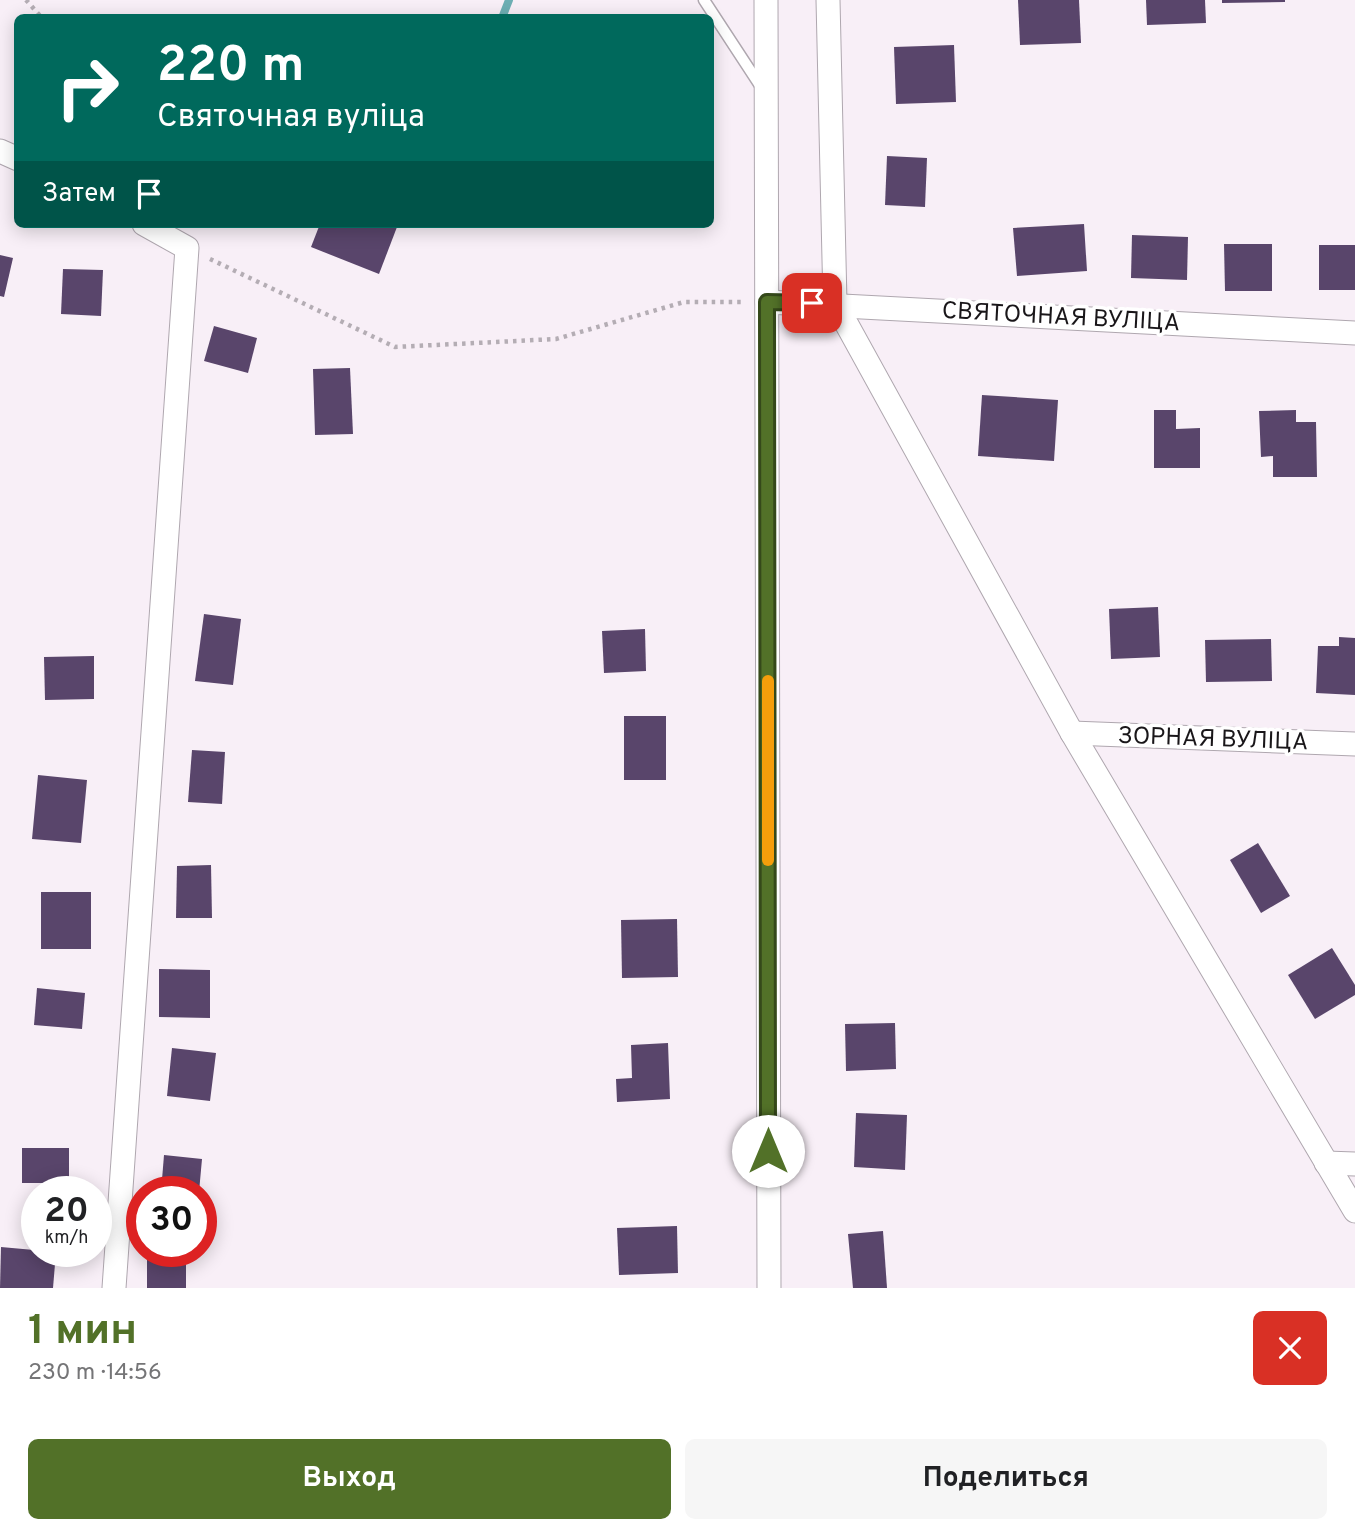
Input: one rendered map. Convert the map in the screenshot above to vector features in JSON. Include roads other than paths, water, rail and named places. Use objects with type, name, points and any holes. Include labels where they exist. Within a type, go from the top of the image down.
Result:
[{"type":"street","points":[[766,0],[769,1288]]},
{"type":"street","points":[[828,0],[835,303],[1072,733],[1355,1211]]},
{"type":"street","points":[[114,1288],[187,248],[151,228]]},
{"type":"street","name":"СВЯТОЧНАЯ ВУЛІЦА","points":[[767,302],[835,303],[1355,333]]},
{"type":"street","name":"ЗОРНАЯ ВУЛІЦА","points":[[1072,733],[1355,744]]},
{"type":"street","points":[[1326,1163],[1355,1164]]},
{"type":"lane","points":[[714,15],[766,95]]},
{"type":"waterway","points":[[504,14],[509,0]]}]
